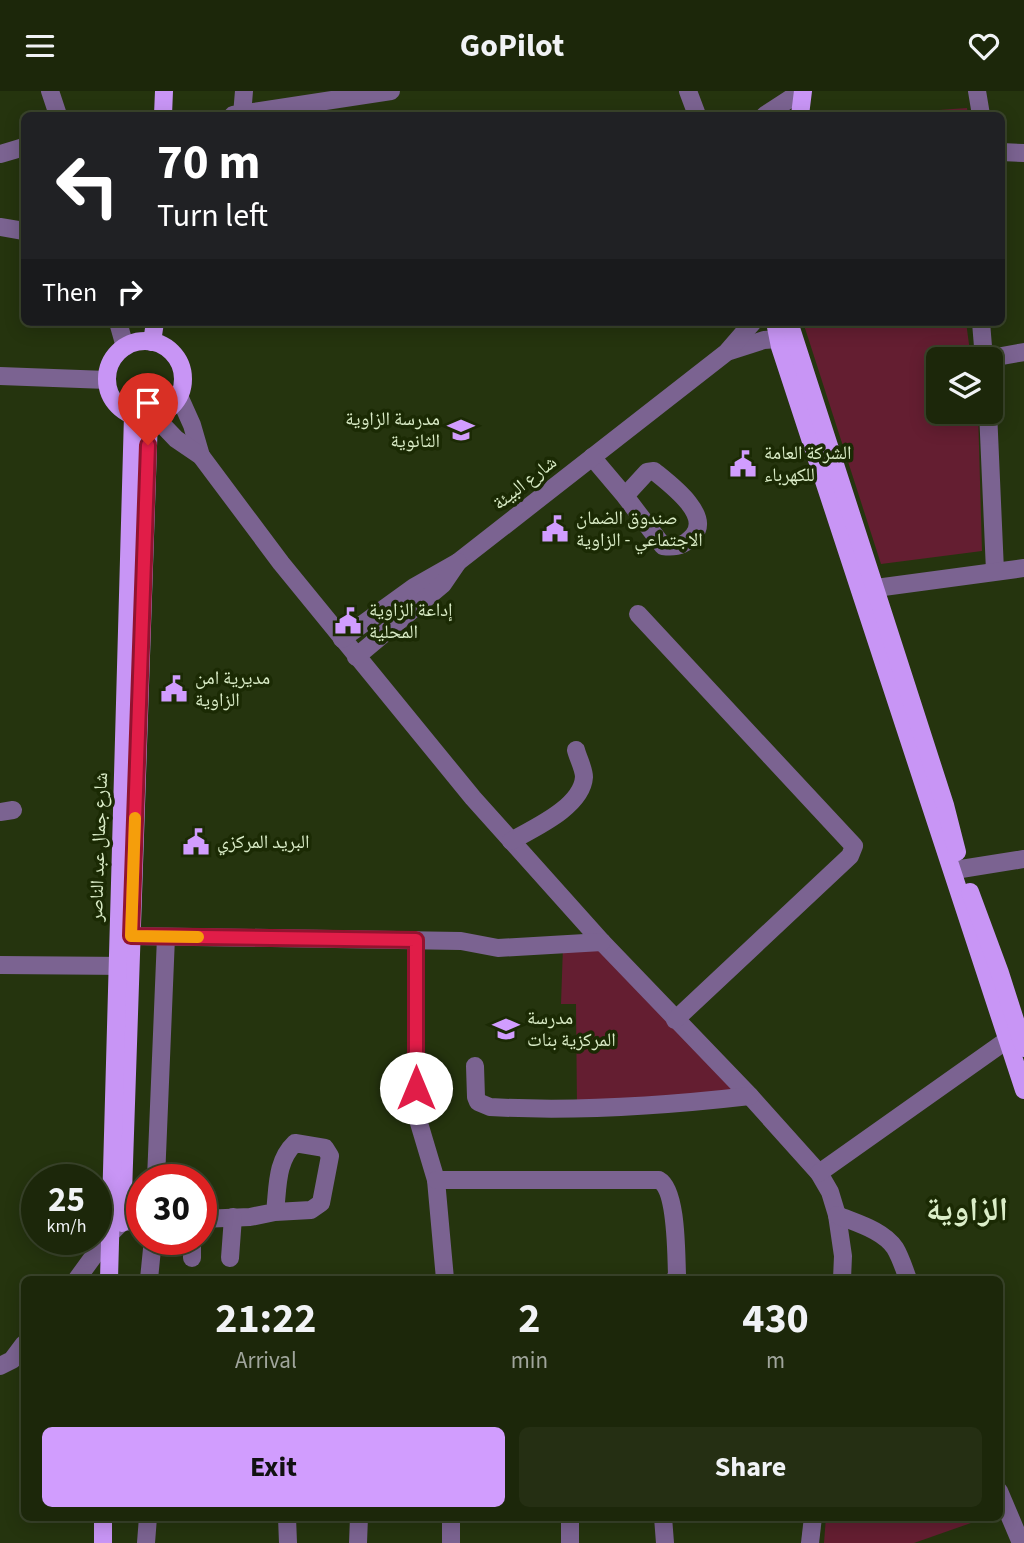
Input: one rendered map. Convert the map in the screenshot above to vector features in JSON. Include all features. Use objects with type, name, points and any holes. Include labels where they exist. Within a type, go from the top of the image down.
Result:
[{"type":"main road","points":[[163,112],[164,91]]},
{"type":"main road","points":[[800,112],[803,91]]},
{"type":"main road","points":[[811,112],[814,91]]},
{"type":"main road","points":[[152,342],[154,326]]},
{"type":"main road","points":[[790,326],[868,589],[1019,1039]]},
{"type":"main road","points":[[777,331],[945,805],[961,869],[1000,973],[1019,1039],[1024,1090]]},
{"type":"main road","points":[[152,342],[168,349],[179,362],[183,379],[179,396],[169,409],[145,416],[117,406],[107,380],[112,361],[125,347],[134,343],[152,342]]},
{"type":"main road","name":"شارع جمال عبد الناصر","points":[[123,966],[131,936],[145,416]]},
{"type":"main road","name":"شارع جمال عبد الناصر","points":[[109,1276],[115,1228],[145,416]]},
{"type":"main road","name":"شارع جمال عبد الناصر","points":[[115,1228],[120,1276]]},
{"type":"main road","points":[[103,1521],[103,1543]]},
{"type":"main road","points":[[115,1521],[115,1543]]},
{"type":"street","points":[[50,91],[57,112]]},
{"type":"street","points":[[239,112],[244,91]]},
{"type":"street","points":[[257,112],[391,91]]},
{"type":"street","points":[[688,91],[696,112]]},
{"type":"street","points":[[770,112],[803,91]]},
{"type":"street","points":[[977,91],[980,112]]},
{"type":"street","points":[[0,154],[21,148]]},
{"type":"street","points":[[1005,152],[1024,153]]},
{"type":"street","points":[[0,227],[21,230]]},
{"type":"street","points":[[119,326],[125,347]]},
{"type":"street","name":"شارع البيئة","points":[[342,639],[414,587],[458,562],[727,352],[750,326]]},
{"type":"street","points":[[981,326],[983,347]]},
{"type":"street","name":"شارع البيئة","points":[[727,352],[764,339],[777,331]]},
{"type":"street","points":[[1003,356],[1024,352]]},
{"type":"street","points":[[0,376],[107,380]]},
{"type":"street","points":[[179,396],[192,425],[201,456]]},
{"type":"street","points":[[145,416],[201,456],[356,657],[511,841],[819,1173],[830,1192],[837,1215],[843,1256],[842,1276]]},
{"type":"street","points":[[989,424],[995,571]]},
{"type":"street","points":[[592,457],[663,546],[675,548],[687,543],[696,533],[699,522],[695,509],[654,471],[647,472],[625,496]]},
{"type":"street","points":[[356,657],[443,584],[458,562]]},
{"type":"street","points":[[868,589],[1024,568]]},
{"type":"street","points":[[638,614],[854,846],[850,856],[675,1020]]},
{"type":"street","points":[[511,841],[550,819],[577,797],[584,776],[576,750]]},
{"type":"street","points":[[961,869],[1024,859]]},
{"type":"street","points":[[131,936],[461,941],[498,948],[602,942]]},
{"type":"street","points":[[157,1164],[166,937]]},
{"type":"street","points":[[416,940],[416,1113],[436,1180],[445,1276]]},
{"type":"street","points":[[0,965],[123,966]]},
{"type":"street","points":[[819,1173],[1019,1039]]},
{"type":"street","points":[[475,1066],[476,1097],[478,1102],[490,1107],[653,1107],[750,1096]]},
{"type":"street","points":[[436,1180],[659,1180],[664,1183],[669,1194],[675,1232],[676,1276]]},
{"type":"street","points":[[217,1218],[275,1212]]},
{"type":"street","points":[[837,1215],[876,1232],[890,1242],[897,1251],[907,1276]]},
{"type":"street","points":[[230,1258],[233,1217]]},
{"type":"street","points":[[79,1276],[115,1228],[126,1225]]},
{"type":"street","points":[[149,1276],[151,1255]]},
{"type":"street","points":[[1003,1500],[1021,1543]]},
{"type":"street","points":[[146,1543],[148,1521]]},
{"type":"street","points":[[287,1521],[288,1543]]},
{"type":"street","points":[[358,1543],[359,1521]]},
{"type":"street","points":[[451,1521],[451,1543]]},
{"type":"street","points":[[570,1521],[570,1543]]},
{"type":"street","points":[[663,1521],[665,1543]]},
{"type":"street","points":[[810,1543],[813,1521]]},
{"type":"shaded area","points":[[967,108],[968,112],[911,112]]},
{"type":"shaded area","points":[[804,326],[967,326],[969,347],[926,347],[926,424],[978,424],[982,551],[881,564]]},
{"type":"shaded area","points":[[602,944],[750,1096],[577,1109],[576,1004],[561,1004],[563,946]]},
{"type":"shaded area","points":[[826,1521],[977,1521],[914,1543],[824,1543]]},
{"type":"slow traffic","points":[[135,818],[131,936],[198,937]]},
{"type":"place","name":"مدرسة الزاوية الثانوية","points":[[461,430]]},
{"type":"place","name":"الشركة العامة للكهرباء","points":[[743,464]]},
{"type":"place","name":"صندوق الضمان الاجتماعي - الزاوية","points":[[555,529]]},
{"type":"place","name":"إداعة الزاوية المحلية","points":[[348,621]]},
{"type":"place","name":"مديرية امن الزاوية","points":[[174,689]]},
{"type":"place","name":"البريد المركزي","points":[[196,842]]},
{"type":"place","name":"مدرسة المركزية بنات","points":[[506,1029]]},
{"type":"district","name":"الزاوية","points":[[967,1209]]},
{"type":"route","points":[[148,445],[131,936],[416,940],[416,1088]]}]
